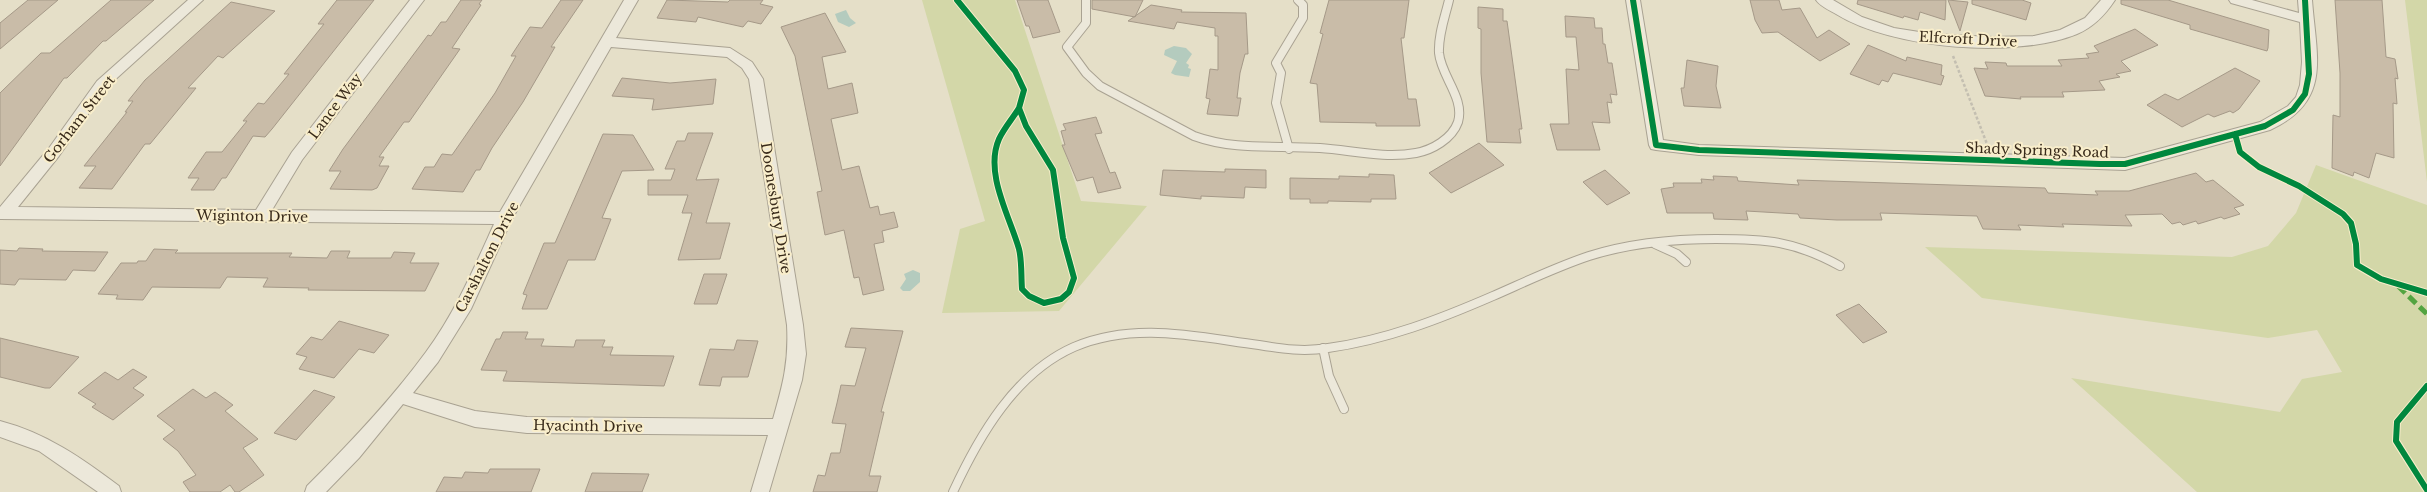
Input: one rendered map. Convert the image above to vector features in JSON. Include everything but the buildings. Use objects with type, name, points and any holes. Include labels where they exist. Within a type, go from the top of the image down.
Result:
[{"type":"street","name":"Gorham Street","points":[[3,213],[54,152],[102,84],[196,0]]},
{"type":"street","name":"Lance Way","points":[[260,216],[297,156],[416,0]]},
{"type":"street","name":"Carshalton Drive","points":[[314,492],[353,452],[432,357],[465,304],[505,218],[631,0]]},
{"type":"street","name":"Shady Springs Road","points":[[1633,0],[1656,144],[1699,150],[2125,164],[2265,126],[2278,120],[2295,108],[2305,95],[2309,78],[2305,0]]},
{"type":"street","name":"Elfcroft Drive","points":[[1823,0],[1856,20],[1904,35],[1974,41],[2028,41],[2057,36],[2085,24],[2098,15],[2108,0]]},
{"type":"street","points":[[2236,0],[2306,19]]},
{"type":"street","name":"Doonesbury Drive","points":[[608,42],[730,53],[747,64],[756,79],[795,325],[796,346],[793,380],[760,492]]},
{"type":"street","name":"Wiginton Drive","points":[[3,213],[505,218]]},
{"type":"street","name":"Hyacinth Drive","points":[[400,396],[475,419],[527,425],[780,427]]},
{"type":"street","points":[[0,429],[40,443],[85,470],[112,492]]},
{"type":"lane","points":[[1086,0],[1086,23],[1067,47],[1077,62],[1100,85],[1195,136],[1215,142],[1240,146],[1289,149],[1319,148],[1365,153],[1415,153],[1431,149],[1444,141],[1454,130],[1460,116],[1457,100],[1441,68],[1439,52],[1449,0]]},
{"type":"lane","points":[[1289,149],[1276,103],[1281,73],[1276,63],[1303,18],[1303,5],[1298,0]]},
{"type":"lane","points":[[953,492],[983,432],[1022,383],[1058,355],[1097,338],[1130,333],[1171,333],[1302,351],[1349,344],[1404,329],[1481,301],[1570,263],[1619,247],[1654,243],[1715,238],[1781,242],[1815,253],[1840,266]]},
{"type":"lane","points":[[1654,243],[1677,254],[1686,262]]},
{"type":"lane","points":[[1323,348],[1329,376],[1344,409]]},
{"type":"path","points":[[1953,55],[1990,152]]},
{"type":"green space","points":[[922,0],[1015,0],[1081,201],[1147,206],[1059,311],[942,313],[960,229],[985,221]]},
{"type":"green space","points":[[2405,0],[2427,0],[2427,182]]},
{"type":"green space","points":[[2316,165],[2427,205],[2427,492],[2197,492],[2071,378],[2280,412],[2302,379],[2342,372],[2317,330],[2268,338],[1982,298],[1925,247],[2232,257],[2268,246],[2296,213]]},
{"type":"shaded area","points":[[846,10],[850,18],[856,23],[849,27],[838,22],[835,14]]},
{"type":"shaded area","points":[[1174,46],[1186,48],[1192,54],[1186,63],[1189,65],[1188,68],[1191,69],[1189,77],[1171,73],[1177,61],[1164,55],[1165,50]]},
{"type":"shaded area","points":[[913,270],[920,273],[920,282],[910,291],[903,291],[900,288],[906,279],[904,274]]},
{"type":"marked path","points":[[2398,286],[2427,314]]},
{"type":"cycle path","points":[[957,0],[1015,71],[1024,90],[1019,108],[999,140],[995,157],[997,179],[1003,210],[1019,250],[1022,289],[1029,296],[1044,303],[1061,299],[1069,292],[1074,278],[1063,238],[1053,170],[1026,126],[1019,108]]},
{"type":"cycle path","points":[[1633,0],[1656,145],[1699,150],[2100,164],[2125,164],[2265,126],[2293,110],[2302,100],[2308,85],[2309,48],[2305,0]]},
{"type":"cycle path","points":[[2235,134],[2240,152],[2259,167],[2299,186],[2343,214],[2351,223],[2356,244],[2357,265],[2364,271],[2381,279],[2427,293]]},
{"type":"cycle path","points":[[2427,386],[2397,422],[2396,441],[2427,490]]}]
